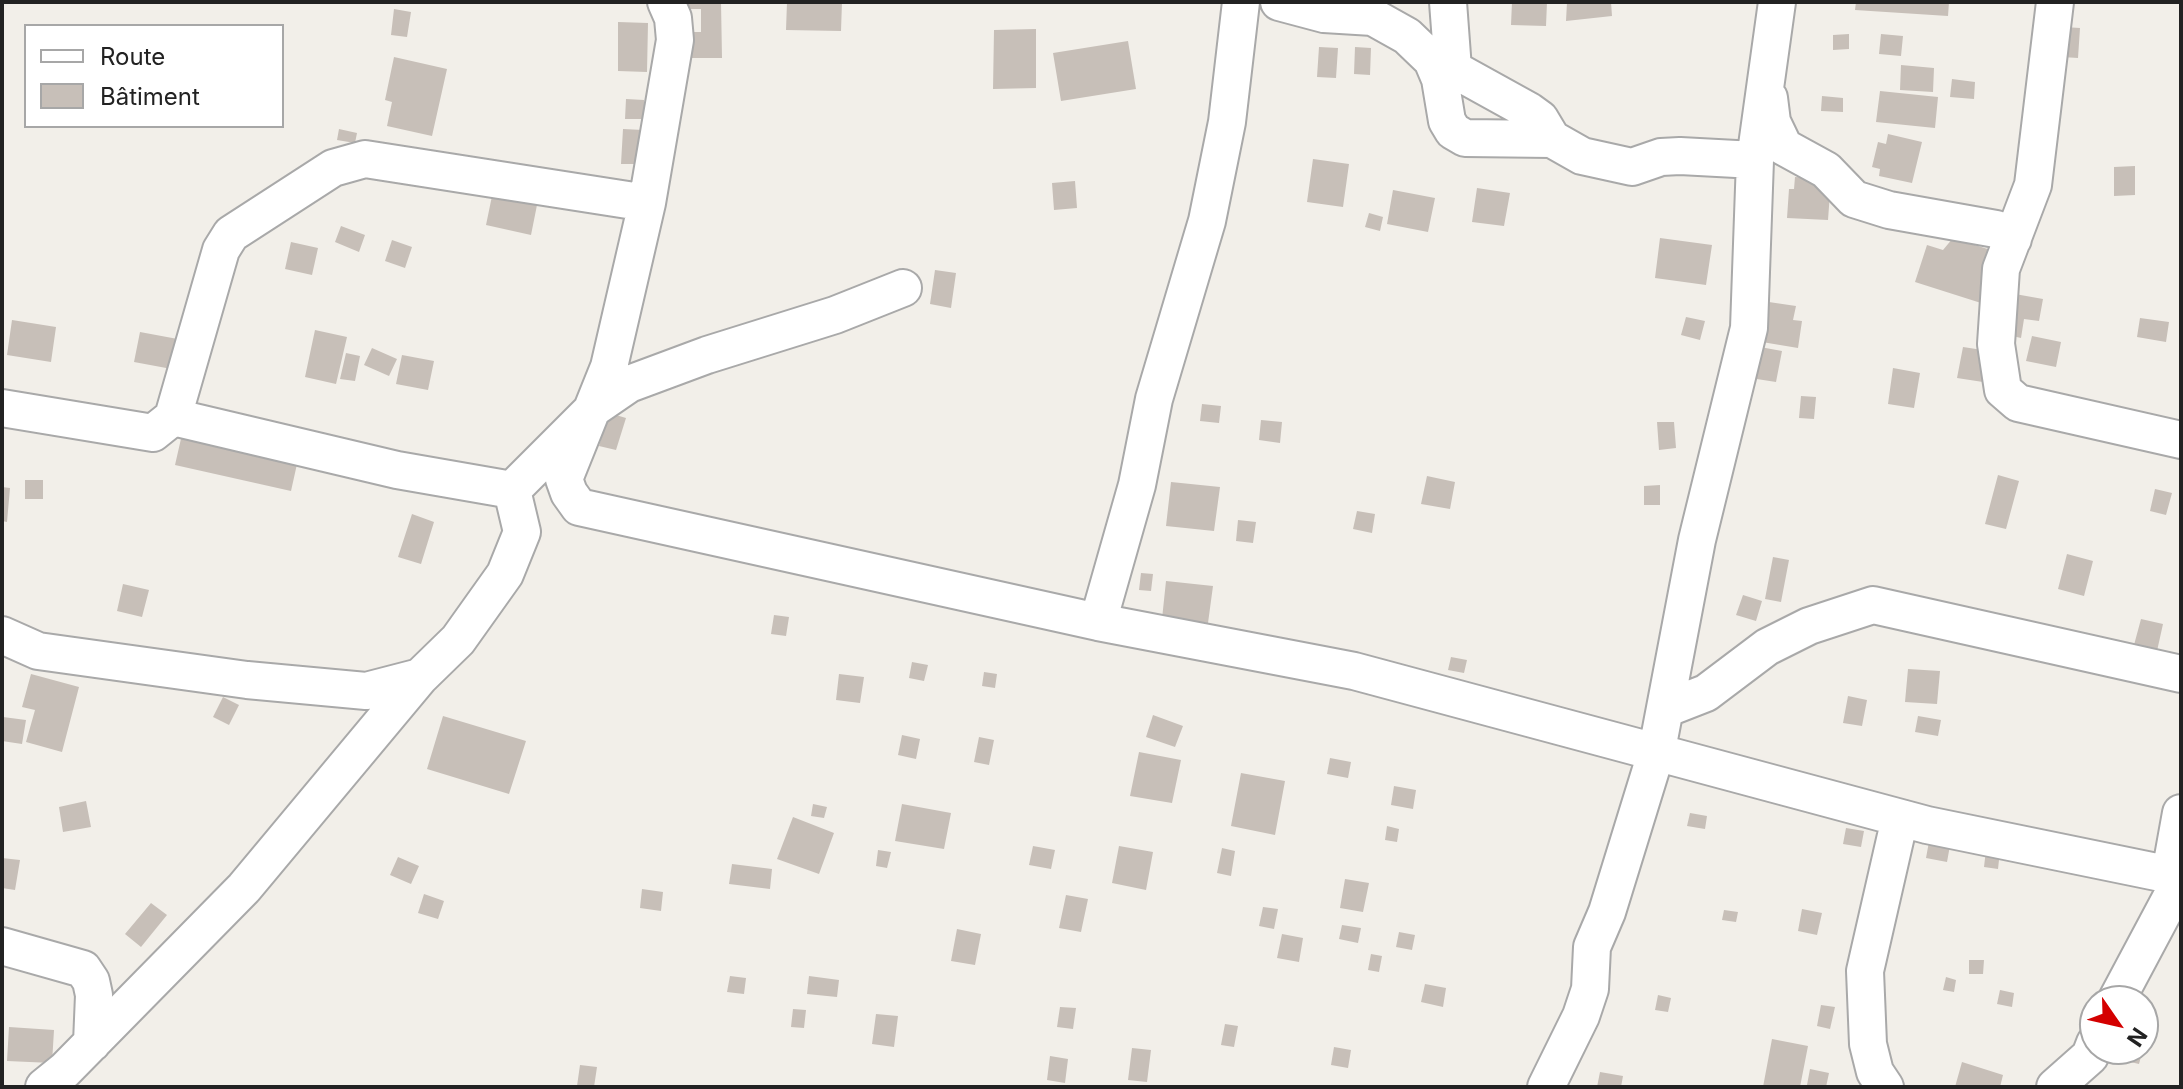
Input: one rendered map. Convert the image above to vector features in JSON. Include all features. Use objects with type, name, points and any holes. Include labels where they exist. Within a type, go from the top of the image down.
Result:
[{"type":"street","points":[[666,2],[673,18],[675,40],[647,203],[623,312],[594,408],[564,479],[579,507],[1098,622],[1354,671],[1657,750],[1900,818],[2177,877]]},
{"type":"street","points":[[1098,622],[1137,485],[1154,399],[1207,221],[1227,122],[1241,2]]},
{"type":"street","points":[[1279,2],[1324,14],[1373,17],[1407,36],[1425,51],[1437,70],[1445,114],[1458,135],[1465,138],[1552,139],[1582,156],[1632,167],[1661,157],[1755,160]]},
{"type":"street","points":[[1448,2],[1453,69],[1529,111],[1540,119],[1552,139]]},
{"type":"street","points":[[1546,1087],[1581,1016],[1590,989],[1592,947],[1607,912],[1657,750],[1680,703],[1673,668],[1697,540],[1749,328],[1755,160],[1777,2]]},
{"type":"street","points":[[2055,2],[2033,185],[2001,269],[1996,344],[2003,390],[2018,403],[2181,440]]},
{"type":"street","points":[[1768,56],[1769,108],[1784,147],[1826,170],[1854,199],[1889,210],[1996,229],[2013,239]]},
{"type":"street","points":[[2,408],[153,433],[173,417],[221,250],[231,234],[333,168],[365,159],[647,203]]},
{"type":"street","points":[[512,490],[594,408],[629,384],[707,355],[835,315],[903,288]]},
{"type":"street","points":[[173,417],[397,470],[512,490]]},
{"type":"street","points":[[44,1087],[92,1043],[244,888],[420,677],[458,640],[505,574],[522,532],[512,490]]},
{"type":"street","points":[[1680,703],[1706,693],[1767,647],[1809,626],[1873,605],[2181,674]]},
{"type":"street","points":[[2,635],[38,651],[247,680],[366,691],[420,677]]},
{"type":"street","points":[[2124,985],[2177,877],[2181,813]]},
{"type":"street","points":[[1885,1087],[1875,1072],[1868,1044],[1865,971],[1900,818]]},
{"type":"street","points":[[2,946],[83,969],[91,981],[94,995],[92,1043]]},
{"type":"street","points":[[2055,1087],[2080,1065]]},
{"type":"building","points":[[687,2],[721,2],[722,58],[691,58],[690,32],[701,32],[701,9],[687,9]]},
{"type":"building","points":[[787,2],[842,2],[841,31],[786,30]]},
{"type":"building","points":[[1512,2],[1547,2],[1546,26],[1511,25]]},
{"type":"building","points":[[1567,2],[1611,2],[1612,16],[1566,21]]},
{"type":"building","points":[[1856,2],[1949,2],[1948,16],[1855,10]]},
{"type":"building","points":[[394,9],[411,12],[407,37],[391,35]]},
{"type":"building","points":[[618,22],[648,23],[647,72],[618,71]]},
{"type":"building","points":[[2064,27],[2080,28],[2078,58],[2062,57]]},
{"type":"building","points":[[1036,29],[1036,88],[993,89],[994,30]]},
{"type":"building","points":[[1849,34],[1849,49],[1833,50],[1833,35]]},
{"type":"building","points":[[1881,34],[1903,36],[1901,56],[1879,54]]},
{"type":"building","points":[[1128,41],[1136,89],[1061,101],[1053,53]]},
{"type":"building","points":[[1319,47],[1338,48],[1336,78],[1317,77]]},
{"type":"building","points":[[1355,47],[1371,48],[1370,75],[1354,74]]},
{"type":"building","points":[[394,57],[447,69],[432,136],[387,126],[392,102],[385,100]]},
{"type":"building","points":[[1901,65],[1934,68],[1933,92],[1900,90]]},
{"type":"building","points":[[1952,79],[1975,82],[1974,99],[1950,97]]},
{"type":"building","points":[[1880,91],[1938,97],[1935,128],[1876,122]]},
{"type":"building","points":[[1822,96],[1843,98],[1843,112],[1821,111]]},
{"type":"building","points":[[626,99],[644,100],[644,119],[625,119]]},
{"type":"building","points":[[339,129],[357,133],[355,143],[337,140]]},
{"type":"building","points":[[623,129],[643,130],[642,164],[621,164]]},
{"type":"building","points":[[1888,134],[1922,142],[1912,183],[1879,176],[1880,169],[1872,167],[1878,142],[1886,144]]},
{"type":"building","points":[[1313,159],[1349,164],[1343,207],[1307,202]]},
{"type":"building","points":[[2135,166],[2135,195],[2114,196],[2114,167]]},
{"type":"building","points":[[1795,177],[1831,179],[1828,220],[1787,218],[1789,189],[1794,189]]},
{"type":"building","points":[[1075,181],[1077,208],[1054,210],[1052,183]]},
{"type":"building","points":[[1477,188],[1510,193],[1504,226],[1472,222]]},
{"type":"building","points":[[1393,190],[1435,198],[1428,232],[1387,224]]},
{"type":"building","points":[[492,196],[537,205],[531,235],[486,225]]},
{"type":"building","points":[[1369,213],[1383,217],[1380,231],[1365,227]]},
{"type":"building","points":[[341,226],[365,235],[359,252],[335,242]]},
{"type":"building","points":[[1660,238],[1712,245],[1706,285],[1655,278]]},
{"type":"building","points":[[1953,238],[1997,252],[1981,303],[1915,282],[1927,245],[1943,250]]},
{"type":"building","points":[[392,240],[412,247],[405,268],[385,261]]},
{"type":"building","points":[[291,242],[318,248],[312,275],[285,269]]},
{"type":"building","points":[[935,270],[956,273],[951,308],[930,304]]},
{"type":"building","points":[[2015,294],[2043,299],[2039,321],[2024,319],[2021,338],[2008,335]]},
{"type":"building","points":[[1762,301],[1796,306],[1793,320],[1802,321],[1798,348],[1756,341]]},
{"type":"building","points":[[1686,317],[1705,321],[1700,340],[1681,335]]},
{"type":"building","points":[[2140,318],[2169,322],[2166,342],[2137,337]]},
{"type":"building","points":[[12,320],[56,327],[51,362],[7,355]]},
{"type":"building","points":[[315,330],[347,337],[336,384],[305,377]]},
{"type":"building","points":[[140,332],[183,340],[177,370],[134,362]]},
{"type":"building","points":[[2032,336],[2061,342],[2056,367],[2026,361]]},
{"type":"building","points":[[1749,345],[1782,351],[1776,382],[1744,377]]},
{"type":"building","points":[[1963,347],[1989,351],[1983,382],[1957,378]]},
{"type":"building","points":[[372,348],[397,359],[389,376],[364,365]]},
{"type":"building","points":[[346,353],[360,356],[355,381],[340,379]]},
{"type":"building","points":[[402,355],[434,361],[428,390],[396,384]]},
{"type":"building","points":[[1893,368],[1920,373],[1914,408],[1888,404]]},
{"type":"building","points":[[1801,396],[1816,397],[1814,419],[1799,418]]},
{"type":"building","points":[[1202,404],[1221,406],[1219,423],[1200,421]]},
{"type":"building","points":[[609,413],[626,418],[616,450],[599,446]]},
{"type":"building","points":[[1261,420],[1282,422],[1280,443],[1259,440]]},
{"type":"building","points":[[1657,422],[1674,422],[1676,448],[1659,450]]},
{"type":"building","points":[[183,430],[299,455],[291,491],[175,465]]},
{"type":"building","points":[[1998,475],[2019,481],[2006,529],[1985,524]]},
{"type":"building","points":[[1427,476],[1455,482],[1450,509],[1421,504]]},
{"type":"building","points":[[25,480],[43,480],[43,499],[25,499]]},
{"type":"building","points":[[1171,482],[1220,487],[1214,531],[1166,526]]},
{"type":"building","points":[[1660,485],[1660,505],[1644,505],[1644,486]]},
{"type":"building","points":[[2,487],[10,488],[7,522],[2,521]]},
{"type":"building","points":[[2155,489],[2172,493],[2166,515],[2150,511]]},
{"type":"building","points":[[1357,511],[1375,514],[1372,533],[1353,529]]},
{"type":"building","points":[[412,514],[434,522],[421,564],[398,557]]},
{"type":"building","points":[[1238,520],[1256,522],[1253,543],[1236,541]]},
{"type":"building","points":[[2067,554],[2093,561],[2084,596],[2058,589]]},
{"type":"building","points":[[1773,557],[1789,560],[1781,602],[1765,599]]},
{"type":"building","points":[[1141,573],[1153,574],[1151,591],[1139,590]]},
{"type":"building","points":[[1166,581],[1213,586],[1208,623],[1162,619]]},
{"type":"building","points":[[123,584],[149,590],[142,617],[117,611]]},
{"type":"building","points":[[1743,595],[1762,601],[1756,621],[1736,615]]},
{"type":"building","points":[[774,615],[789,617],[786,636],[771,634]]},
{"type":"building","points":[[2141,619],[2163,624],[2157,651],[2134,645]]},
{"type":"building","points":[[1451,657],[1467,660],[1464,673],[1448,670]]},
{"type":"building","points":[[912,662],[928,665],[924,681],[909,678]]},
{"type":"building","points":[[1908,669],[1940,671],[1937,704],[1905,702]]},
{"type":"building","points":[[984,672],[997,674],[995,688],[982,686]]},
{"type":"building","points":[[31,674],[79,687],[62,752],[26,742],[35,710],[22,707]]},
{"type":"building","points":[[839,674],[864,677],[860,703],[836,700]]},
{"type":"building","points":[[1848,696],[1867,700],[1862,726],[1843,723]]},
{"type":"building","points":[[223,697],[239,705],[229,725],[213,717]]},
{"type":"building","points":[[1153,715],[1183,726],[1175,747],[1146,737]]},
{"type":"building","points":[[443,716],[526,741],[509,794],[427,769]]},
{"type":"building","points":[[1918,716],[1941,720],[1938,736],[1915,732]]},
{"type":"building","points":[[3,717],[26,720],[22,744],[2,741]]},
{"type":"building","points":[[902,735],[920,739],[916,759],[898,755]]},
{"type":"building","points":[[979,737],[994,740],[989,765],[974,762]]},
{"type":"building","points":[[1139,752],[1181,760],[1172,803],[1130,796]]},
{"type":"building","points":[[1330,758],[1351,762],[1348,778],[1327,774]]},
{"type":"building","points":[[1241,773],[1285,781],[1275,835],[1231,826]]},
{"type":"building","points":[[1394,786],[1416,790],[1413,809],[1391,805]]},
{"type":"building","points":[[86,801],[91,827],[63,832],[59,807]]},
{"type":"building","points":[[813,804],[827,807],[824,818],[811,816]]},
{"type":"building","points":[[902,804],[951,813],[944,849],[895,841]]},
{"type":"building","points":[[1690,813],[1707,816],[1705,829],[1687,826]]},
{"type":"building","points":[[793,817],[834,833],[819,874],[777,859]]},
{"type":"building","points":[[1387,826],[1399,829],[1397,842],[1385,840]]},
{"type":"building","points":[[1846,828],[1864,831],[1861,847],[1843,844]]},
{"type":"building","points":[[1930,836],[1951,840],[1947,862],[1926,858]]},
{"type":"building","points":[[1033,846],[1055,850],[1051,869],[1029,865]]},
{"type":"building","points":[[1119,846],[1153,852],[1146,890],[1112,883]]},
{"type":"building","points":[[1222,848],[1235,851],[1231,876],[1217,873]]},
{"type":"building","points":[[878,850],[891,852],[887,868],[876,866]]},
{"type":"building","points":[[1986,850],[2000,851],[1998,869],[1984,867]]},
{"type":"building","points":[[398,857],[419,866],[411,884],[390,875]]},
{"type":"building","points":[[2,858],[20,860],[15,890],[2,888]]},
{"type":"building","points":[[732,864],[772,869],[770,889],[729,884]]},
{"type":"building","points":[[1345,879],[1369,883],[1363,912],[1340,908]]},
{"type":"building","points":[[642,889],[663,892],[661,911],[640,908]]},
{"type":"building","points":[[424,894],[444,901],[438,919],[418,913]]},
{"type":"building","points":[[1066,895],[1088,899],[1081,932],[1059,928]]},
{"type":"building","points":[[151,903],[167,915],[141,947],[125,934]]},
{"type":"building","points":[[1263,907],[1278,909],[1274,929],[1259,926]]},
{"type":"building","points":[[1802,909],[1822,913],[1817,935],[1798,931]]},
{"type":"building","points":[[1724,910],[1738,912],[1736,922],[1722,920]]},
{"type":"building","points":[[1342,925],[1361,928],[1358,943],[1339,939]]},
{"type":"building","points":[[957,929],[981,934],[975,965],[951,961]]},
{"type":"building","points":[[1399,932],[1415,935],[1412,950],[1396,947]]},
{"type":"building","points":[[1282,934],[1303,938],[1299,962],[1277,958]]},
{"type":"building","points":[[1371,954],[1382,956],[1379,972],[1368,970]]},
{"type":"building","points":[[1969,960],[1984,960],[1983,974],[1969,974]]},
{"type":"building","points":[[730,976],[746,978],[744,994],[727,992]]},
{"type":"building","points":[[809,976],[839,980],[837,997],[807,994]]},
{"type":"building","points":[[1946,977],[1956,980],[1954,992],[1943,990]]},
{"type":"building","points":[[1425,984],[1446,988],[1443,1007],[1421,1002]]},
{"type":"building","points":[[2000,990],[2014,993],[2012,1007],[1997,1004]]},
{"type":"building","points":[[1658,995],[1671,998],[1668,1012],[1655,1010]]},
{"type":"building","points":[[1821,1005],[1835,1007],[1830,1029],[1817,1026]]},
{"type":"building","points":[[1060,1007],[1076,1008],[1073,1029],[1057,1027]]},
{"type":"building","points":[[793,1009],[806,1010],[804,1028],[791,1027]]},
{"type":"building","points":[[876,1014],[898,1016],[894,1047],[872,1044]]},
{"type":"building","points":[[1225,1024],[1238,1026],[1234,1047],[1221,1045]]},
{"type":"building","points":[[9,1027],[54,1030],[52,1063],[7,1061]]},
{"type":"building","points":[[1772,1039],[1808,1046],[1800,1087],[1763,1087]]},
{"type":"building","points":[[1334,1047],[1351,1050],[1348,1068],[1331,1065]]},
{"type":"building","points":[[1132,1048],[1151,1050],[1147,1082],[1128,1080]]},
{"type":"building","points":[[1050,1056],[1068,1059],[1065,1083],[1047,1080]]},
{"type":"building","points":[[1962,1062],[2003,1075],[2000,1087],[1955,1087]]},
{"type":"building","points":[[580,1065],[597,1067],[594,1087],[577,1086]]},
{"type":"building","points":[[1810,1069],[1829,1073],[1826,1087],[1807,1085]]},
{"type":"building","points":[[1600,1072],[1623,1076],[1621,1087],[1597,1087]]}]
